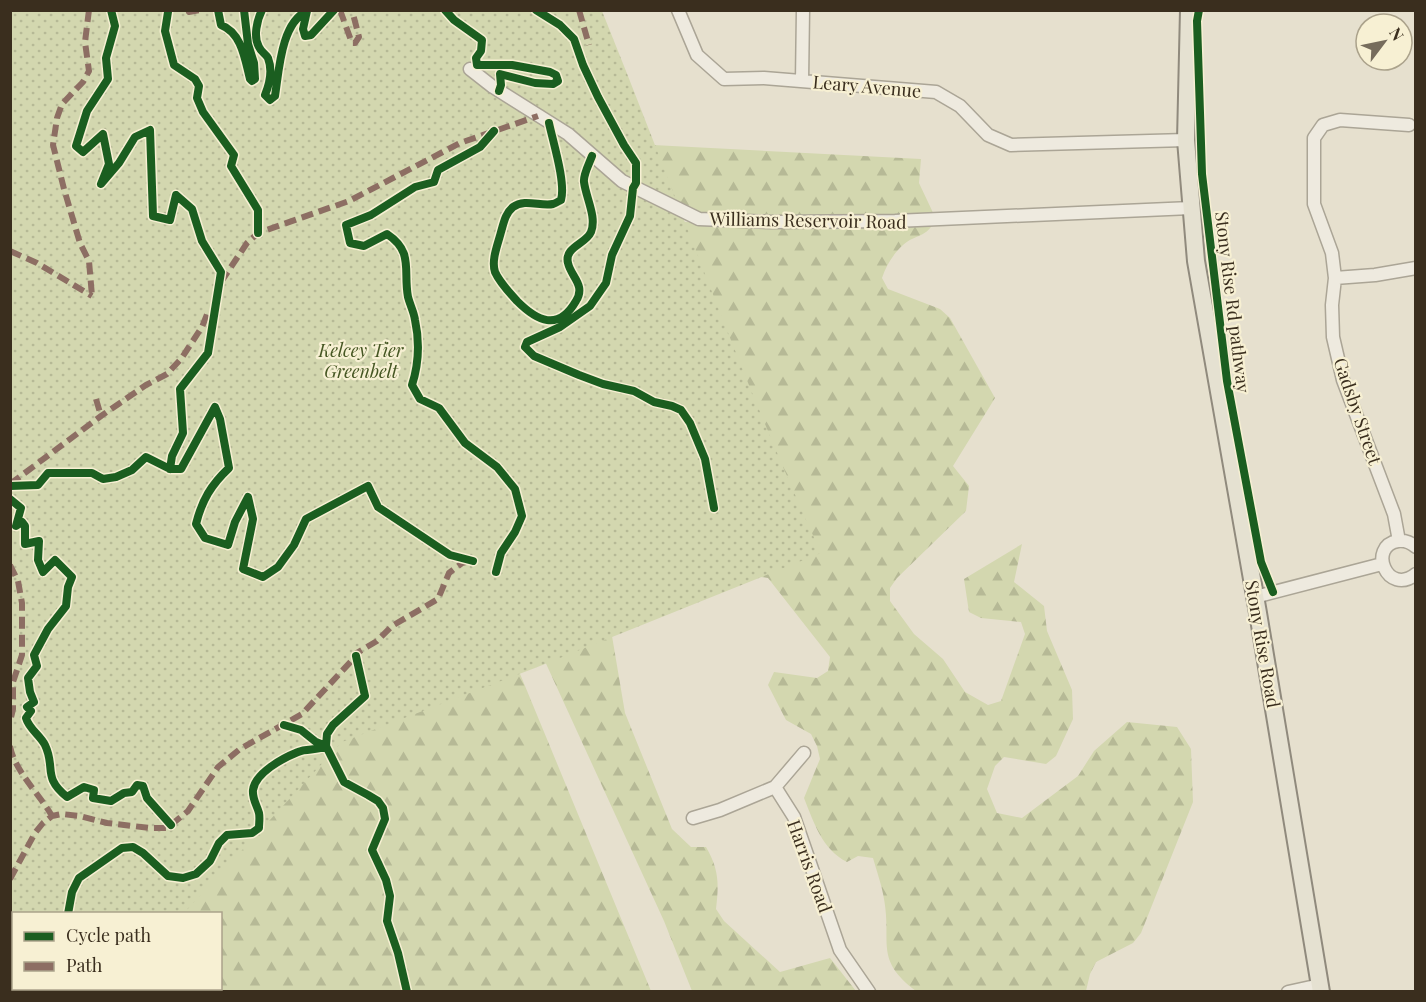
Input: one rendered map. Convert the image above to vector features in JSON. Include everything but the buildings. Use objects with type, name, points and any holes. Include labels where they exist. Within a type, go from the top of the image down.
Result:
[{"type":"main road","name":"Stony Rise Road","points":[[1189,10],[1186,141],[1196,261],[1321,988]]},
{"type":"street","name":"Leary Avenue","points":[[678,10],[697,55],[724,79],[764,78],[936,92],[960,106],[988,135],[1011,145],[1186,141]]},
{"type":"street","points":[[802,81],[803,10]]},
{"type":"street","name":"Williams Reservoir Road","points":[[470,69],[493,87],[568,134],[622,181],[699,219],[771,222],[895,222],[1191,207]]},
{"type":"street","name":"Gadsby Street","points":[[1399,541],[1394,514],[1343,380],[1333,338],[1332,305],[1335,278],[1332,253],[1314,204],[1314,138],[1323,125],[1340,120],[1409,125]]},
{"type":"street","points":[[1335,278],[1376,275],[1416,268]]},
{"type":"street","points":[[1416,547],[1406,541],[1393,542],[1384,551],[1382,564],[1384,570],[1394,578],[1407,579],[1416,574]]},
{"type":"street","points":[[1255,597],[1382,564]]},
{"type":"street","points":[[693,818],[720,810],[775,786],[804,753]]},
{"type":"street","name":"Harris Road","points":[[775,786],[794,817],[840,950],[869,992]]},
{"type":"street","points":[[1288,992],[1321,988]]},
{"type":"green space","points":[[128,10],[511,652],[651,991],[11,991],[10,11]]},
{"type":"green space","name":"Kelcey Tier Greenbelt","points":[[10,11],[602,11],[735,351],[821,553],[535,668],[342,742],[185,912],[12,912],[12,990],[202,991],[11,991]]},
{"type":"green space","points":[[653,145],[921,159],[919,183],[936,219],[929,230],[908,241],[899,249],[890,260],[882,278],[888,289],[940,309],[950,318],[995,398],[953,466],[969,486],[966,511],[897,578],[890,588],[890,601],[914,634],[943,659],[965,692],[988,705],[1001,701],[1025,634],[1021,622],[981,618],[969,612],[964,579],[1022,544],[1014,582],[1044,606],[1047,631],[1072,690],[1073,719],[1056,756],[1046,764],[1004,757],[995,766],[987,789],[997,813],[1022,818],[1078,776],[1094,751],[1127,722],[1177,727],[1191,749],[1193,802],[1141,933],[1133,943],[1096,962],[1086,991],[916,991],[894,969],[887,950],[884,899],[873,858],[858,856],[847,862],[838,857],[825,843],[804,798],[820,759],[817,746],[811,734],[786,720],[768,685],[774,672],[817,678],[828,671],[830,657],[768,578],[755,576],[612,636],[625,713],[672,829],[691,847],[706,847],[710,855],[717,877],[716,909],[724,921],[780,972],[830,958],[856,991],[692,991],[664,921],[537,644],[671,221],[703,223],[623,172]]},
{"type":"marked path","points":[[89,10],[85,42],[89,71],[83,82],[62,104],[57,118],[53,145],[80,243],[89,261],[92,296]]},
{"type":"marked path","points":[[190,10],[189,12],[200,10]]},
{"type":"marked path","points":[[340,10],[352,43],[355,43],[359,37],[352,10]]},
{"type":"marked path","points":[[579,10],[589,45]]},
{"type":"marked path","points":[[221,282],[247,243],[258,233],[349,201],[460,143],[538,116]]},
{"type":"marked path","points":[[10,251],[37,263],[92,296]]},
{"type":"marked path","points":[[10,484],[101,416],[146,385],[167,374],[181,359],[202,327],[208,312]]},
{"type":"marked path","points":[[96,399],[101,416]]},
{"type":"marked path","points":[[10,879],[35,833],[52,816],[62,814],[80,816],[107,823],[150,828],[166,828],[171,825],[188,811],[218,767],[240,749],[302,714],[356,656],[355,654],[377,641],[392,626],[438,599],[449,573],[462,563],[470,561]]},
{"type":"marked path","points":[[10,565],[18,581],[22,603],[22,655],[13,682],[13,709],[10,722]]},
{"type":"marked path","points":[[10,746],[12,755],[22,773],[52,816]]},
{"type":"cycle path","points":[[111,10],[115,26],[106,58],[108,79],[87,111],[76,146],[83,152],[103,134],[109,164],[101,184],[119,163],[135,137],[150,130],[153,216],[170,220],[176,195],[192,209],[202,241],[221,272],[208,353],[180,389],[183,433],[172,456],[170,469],[181,469],[215,407],[220,419],[229,468],[208,493],[198,515],[196,524],[205,538],[228,545],[235,522],[248,497],[253,519],[243,569],[263,577],[278,567],[294,545],[306,519],[368,486],[378,507],[450,555],[473,561]]},
{"type":"cycle path","points":[[218,10],[221,25],[234,34],[238,41],[252,81],[255,79],[254,63],[248,44],[244,10]]},
{"type":"cycle path","points":[[262,10],[257,23],[256,38],[260,49],[270,63],[270,77],[265,95],[270,100],[275,96],[280,61],[287,37],[298,17],[307,11],[303,29],[305,36],[311,35],[334,10]]},
{"type":"cycle path","points":[[445,10],[454,20],[482,40],[481,51],[476,58],[477,65],[512,65],[550,72],[556,75],[558,81],[553,84],[535,83],[500,74],[499,91]]},
{"type":"cycle path","points":[[536,10],[560,25],[574,39],[598,97],[636,163],[636,183],[633,188],[630,216],[612,255],[606,283],[590,306],[560,327],[527,342],[525,347],[534,356],[579,375],[603,384],[634,391],[654,402],[681,410],[690,423],[705,459],[714,508]]},
{"type":"cycle path","name":"Stony Rise Rd pathway","points":[[1199,10],[1197,21],[1202,174],[1227,381],[1261,562],[1273,592]]},
{"type":"cycle path","points":[[168,12],[165,31],[174,65],[195,79],[199,86],[197,98],[203,112],[234,155],[231,166],[258,210],[258,233]]},
{"type":"cycle path","points":[[549,123],[562,183],[561,200],[548,205],[523,203],[513,207],[504,222],[494,262],[499,280],[517,301],[540,318],[555,320],[562,317],[569,311],[579,295],[579,286],[568,263],[568,258],[572,249],[588,236],[593,226],[584,179],[592,156]]},
{"type":"cycle path","points":[[494,131],[480,147],[438,170],[434,182],[415,187],[371,215],[346,225],[350,243],[364,246],[387,234],[401,248],[406,262],[408,297],[418,337],[417,361],[412,385],[420,399],[439,408],[465,443],[497,467],[515,489],[522,516],[515,532],[501,553],[496,572]]},
{"type":"cycle path","points":[[10,486],[38,485],[48,473],[92,473],[103,479],[116,477],[132,470],[146,457],[170,469]]},
{"type":"cycle path","points":[[10,499],[21,508],[16,526],[22,522],[25,526],[25,544],[39,541],[38,560],[43,572],[55,560],[72,577],[68,587],[66,606],[48,629],[34,655],[37,666],[28,678],[34,702],[27,707],[31,711],[26,718],[45,745],[52,778],[59,790],[67,797],[84,787],[94,790],[93,798],[111,801],[124,793],[132,792],[137,785],[143,786],[147,798],[171,825]]},
{"type":"cycle path","points":[[356,656],[365,696],[333,725],[327,734],[326,746],[344,782],[378,801],[383,808],[385,819],[372,850],[386,880],[390,896],[387,921],[398,953],[407,992]]},
{"type":"cycle path","points":[[68,912],[72,892],[79,878],[122,848],[133,847],[168,876],[183,878],[196,874],[210,861],[219,843],[227,835],[252,833],[259,828],[259,813],[253,793],[259,778],[278,762],[292,755],[326,746],[316,742],[301,730],[284,725]]}]
